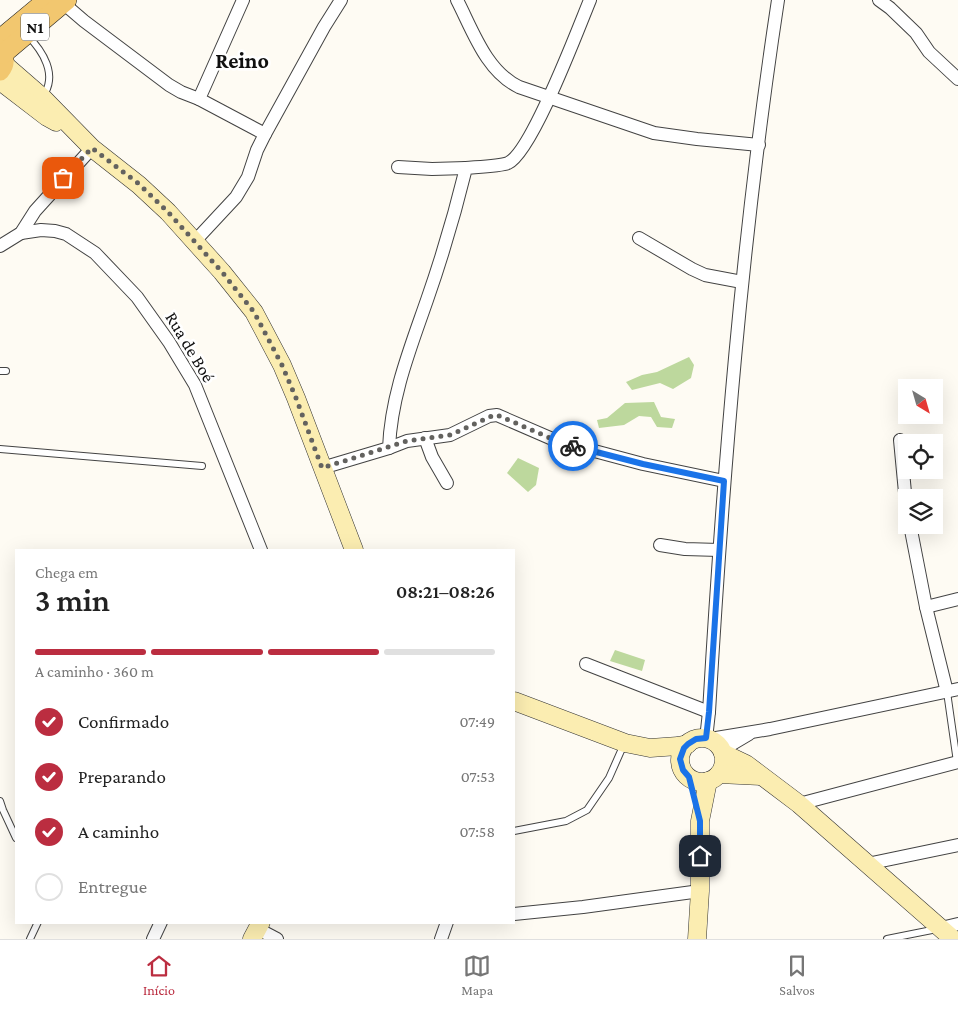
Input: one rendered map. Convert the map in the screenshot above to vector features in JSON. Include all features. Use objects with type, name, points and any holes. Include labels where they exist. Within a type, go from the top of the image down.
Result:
[{"type":"main road","name":"N1","points":[[1,60],[15,29],[59,1]]},
{"type":"street","points":[[199,99],[243,0]]},
{"type":"street","points":[[195,241],[236,197],[248,177],[257,150],[265,134],[341,0]]},
{"type":"street","points":[[457,0],[484,52],[500,75],[518,88],[654,133],[759,145]]},
{"type":"street","points":[[398,167],[466,168],[508,163],[517,156],[550,98],[590,0]]},
{"type":"street","points":[[700,821],[713,778],[724,762],[715,745],[709,712],[719,550],[742,282],[778,0]]},
{"type":"street","points":[[879,0],[916,33],[929,52],[958,79]]},
{"type":"street","points":[[59,1],[169,86],[199,99],[265,134]]},
{"type":"street","points":[[1,60],[42,97],[92,148],[139,184],[168,212],[222,272],[254,312],[282,365],[296,398],[354,549]]},
{"type":"street","points":[[1,60],[47,117],[78,133]]},
{"type":"street","points":[[0,246],[21,233],[35,211],[92,148]]},
{"type":"street","points":[[389,448],[393,406],[400,379],[439,266],[457,207],[466,168]]},
{"type":"street","name":"Rua de Boé","points":[[21,233],[41,230],[66,234],[94,253],[137,297],[169,342],[195,385],[261,549]]},
{"type":"street","points":[[639,238],[692,270],[705,275],[742,282]]},
{"type":"street","points":[[322,468],[407,441],[450,435],[489,416],[497,415],[557,441],[643,464],[724,481]]},
{"type":"street","points":[[425,438],[432,458],[447,483]]},
{"type":"street","points":[[715,745],[738,742],[753,732],[952,691],[926,607],[912,534]]},
{"type":"street","points":[[660,545],[685,549],[719,550]]},
{"type":"street","points":[[926,607],[958,599]]},
{"type":"street","points":[[586,664],[709,712]]},
{"type":"street","points":[[515,701],[625,743],[650,748],[688,744]]},
{"type":"street","points":[[697,939],[700,891],[700,821],[680,759],[684,748],[696,739],[715,745],[746,764],[799,804],[867,864],[951,930]]},
{"type":"street","points":[[650,748],[698,781],[713,778],[761,776]]},
{"type":"street","points":[[799,804],[958,762]]},
{"type":"street","points":[[867,864],[958,845]]},
{"type":"street","points":[[515,914],[583,907],[700,891]]},
{"type":"street","points":[[153,939],[160,924]]},
{"type":"street","points":[[441,939],[445,924]]},
{"type":"street","points":[[257,930],[277,939]]},
{"type":"lane","points":[[15,29],[38,45],[46,60],[49,75],[48,89],[42,97]]},
{"type":"lane","points":[[0,448],[202,466]]},
{"type":"lane","points":[[952,691],[958,762]]},
{"type":"lane","points":[[515,832],[566,821],[587,810],[608,778],[625,743]]},
{"type":"lane","points":[[0,801],[2,810],[15,836]]},
{"type":"lane","points":[[30,939],[37,924]]},
{"type":"lane","points":[[887,939],[951,930]]},
{"type":"green space","points":[[689,357],[694,365],[691,378],[673,389],[660,383],[632,390],[626,382],[642,375],[657,372]]},
{"type":"green space","points":[[654,402],[661,417],[675,419],[672,428],[657,427],[651,417],[639,416],[624,425],[599,428],[597,420],[607,418],[625,403]]},
{"type":"green space","points":[[518,458],[539,468],[536,485],[528,492],[507,473]]},
{"type":"green space","points":[[615,650],[645,660],[642,671],[610,661]]},
{"type":"way so far","points":[[63,178],[92,148],[139,184],[195,241],[254,312],[282,365],[322,468],[407,441],[450,435],[494,415],[573,446]]},
{"type":"district","name":"Reino","points":[[242,60]]},
{"type":"route","points":[[573,446],[643,464],[724,481],[706,738],[696,739],[688,744],[684,748],[680,759],[683,770],[689,777],[700,821],[700,856]]}]
